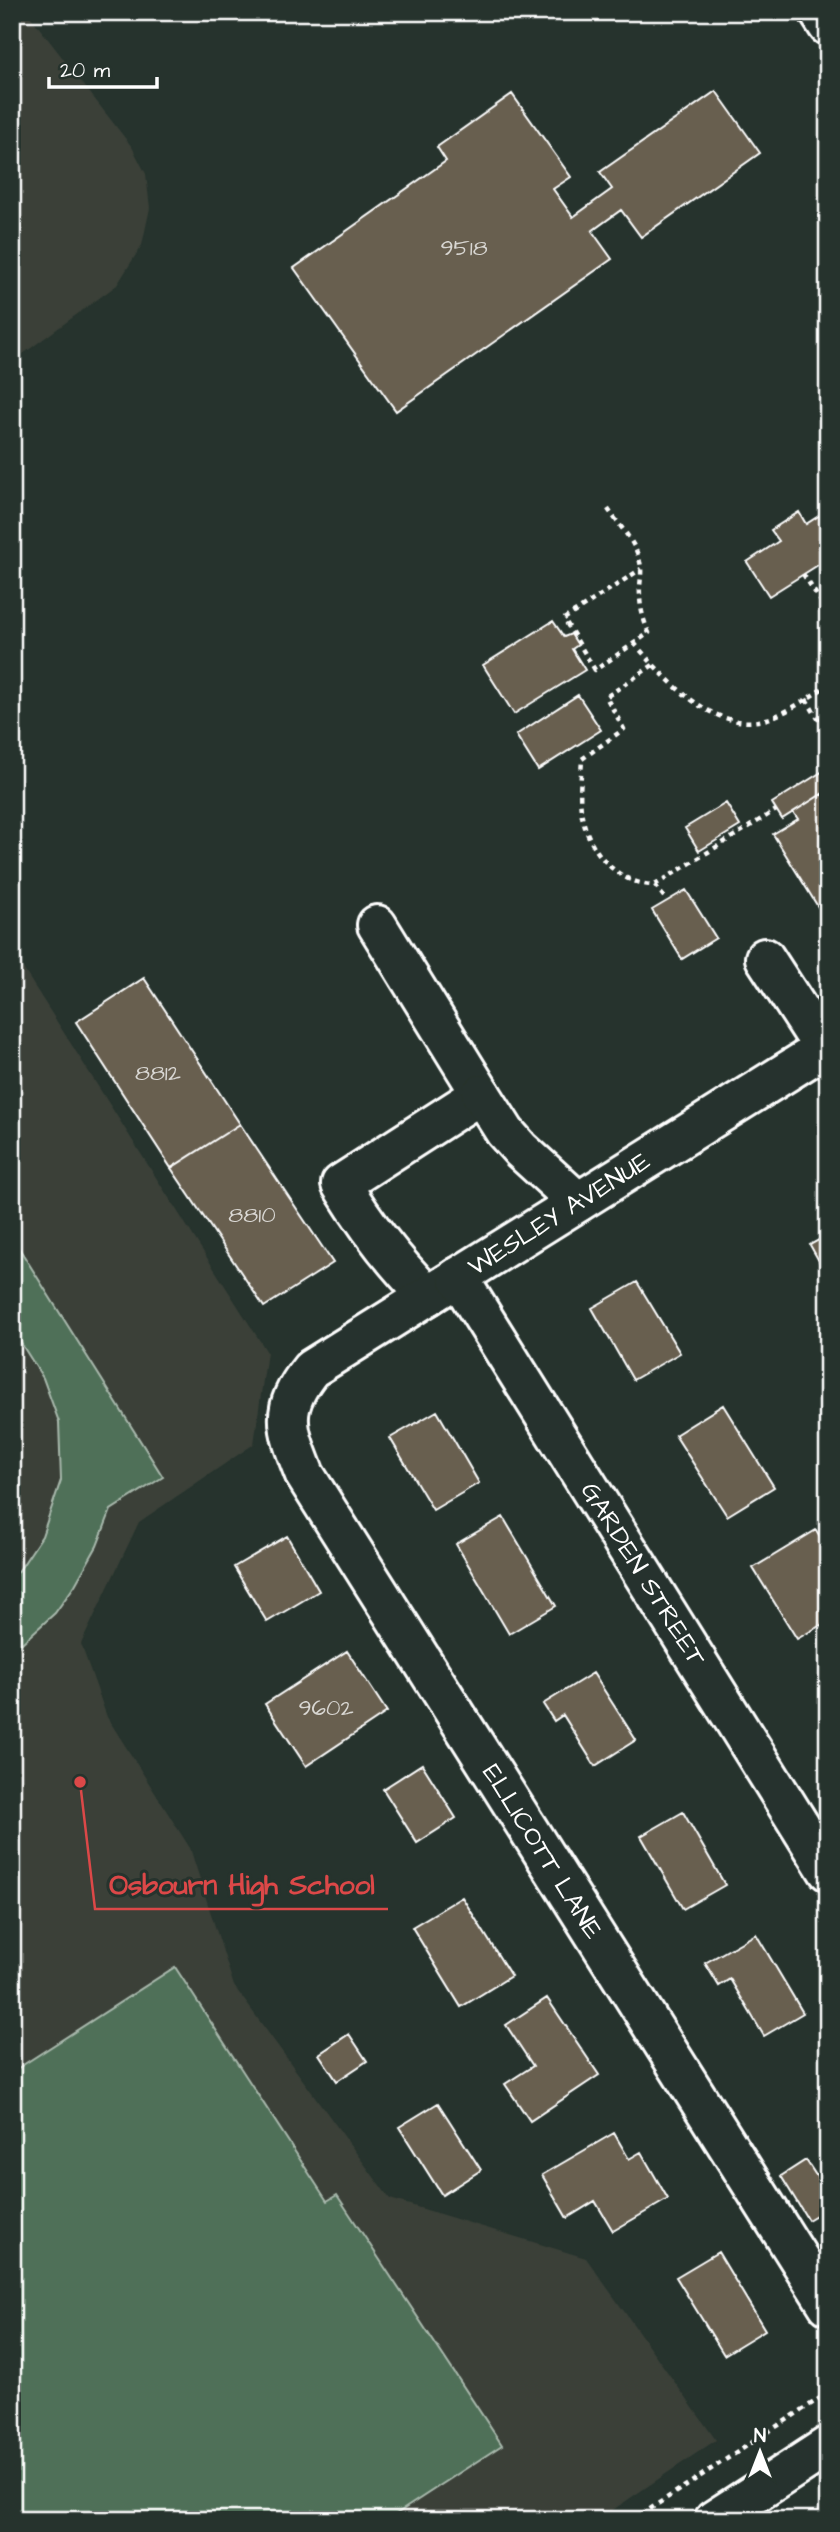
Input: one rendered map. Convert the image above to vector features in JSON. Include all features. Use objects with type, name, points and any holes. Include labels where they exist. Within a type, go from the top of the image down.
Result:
[{"type":"street","points":[[819,12],[828,26]]},
{"type":"street","points":[[377,925],[505,1132],[578,1202]]},
{"type":"street","points":[[765,958],[826,1047]]},
{"type":"street","name":"WESLEY AVENUE","points":[[296,1388],[311,1369],[826,1047]]},
{"type":"street","name":"GARDEN STREET","points":[[481,1094],[341,1184],[364,1222],[386,1250],[443,1287],[828,1871]]},
{"type":"street","name":"ELLICOTT LANE","points":[[296,1388],[289,1411],[289,1435],[305,1475],[828,2305]]},
{"type":"street","points":[[714,2520],[828,2446]]},
{"type":"path","points":[[608,509],[636,551],[641,569],[640,595],[644,623],[649,633],[596,670],[564,619],[641,569]]},
{"type":"path","points":[[803,574],[828,612]]},
{"type":"path","points":[[634,643],[681,694],[703,708],[743,721],[763,720],[782,713],[828,685]]},
{"type":"path","points":[[653,665],[606,697],[624,729],[582,759],[582,819],[600,856],[629,880],[641,885],[655,885],[776,810]]},
{"type":"path","points":[[806,699],[828,735]]},
{"type":"path","points":[[655,885],[667,901]]},
{"type":"path","points":[[633,2520],[828,2393]]},
{"type":"shaded area","points":[[12,12],[27,12],[132,147],[146,174],[150,208],[142,245],[117,285],[12,362]]},
{"type":"shaded area","points":[[12,951],[267,1352],[254,1444],[139,1522],[81,1644],[107,1717],[190,1848],[234,1986],[390,2199],[586,2258],[716,2440],[598,2520],[12,2520]]},
{"type":"green space","points":[[12,1237],[163,1477],[111,1510],[97,1546],[75,1585],[55,1613],[12,1652],[12,1581],[42,1536],[61,1480],[59,1422],[43,1378],[12,1329]]},
{"type":"green space","points":[[175,1967],[327,2201],[337,2195],[502,2445],[387,2520],[12,2520],[12,2072]]},
{"type":"building","points":[[716,91],[760,153],[641,237],[621,210],[592,231],[612,259],[396,411],[294,268],[446,161],[437,147],[512,94],[571,177],[553,189],[573,217],[612,189],[600,172]]},
{"type":"building","points":[[828,510],[828,562],[826,560],[769,596],[747,562],[779,541],[771,530],[799,512],[806,524]]},
{"type":"building","points":[[553,621],[564,637],[571,634],[578,645],[572,649],[585,670],[514,714],[483,665]]},
{"type":"building","points":[[578,695],[601,730],[538,770],[516,735]]},
{"type":"building","points":[[828,768],[828,790],[782,819],[772,803]]},
{"type":"building","points":[[822,794],[828,800],[828,923],[773,834],[798,819],[793,812]]},
{"type":"building","points":[[726,803],[740,826],[699,851],[685,828]]},
{"type":"building","points":[[686,890],[716,938],[682,959],[652,910]]},
{"type":"building","points":[[144,978],[240,1124],[171,1168],[76,1022]]},
{"type":"building","points":[[240,1124],[333,1263],[264,1307],[171,1168]]},
{"type":"building","points":[[828,1235],[828,1277],[810,1245]]},
{"type":"building","points":[[637,1282],[680,1353],[633,1380],[592,1308]]},
{"type":"building","points":[[723,1405],[774,1487],[727,1516],[675,1435]]},
{"type":"building","points":[[437,1411],[479,1483],[433,1510],[390,1438]]},
{"type":"building","points":[[503,1517],[556,1606],[509,1634],[456,1544]]},
{"type":"building","points":[[816,1530],[828,1549],[828,1621],[797,1639],[753,1568]]},
{"type":"building","points":[[287,1536],[319,1591],[267,1622],[234,1567]]},
{"type":"building","points":[[347,1651],[387,1712],[306,1766],[265,1704]]},
{"type":"building","points":[[593,1673],[636,1740],[595,1766],[563,1715],[554,1721],[543,1704]]},
{"type":"building","points":[[422,1764],[456,1818],[417,1843],[383,1789]]},
{"type":"building","points":[[683,1812],[725,1885],[683,1909],[641,1836]]},
{"type":"building","points":[[462,1897],[511,1976],[461,2007],[412,1927]]},
{"type":"building","points":[[756,1934],[803,2013],[764,2036],[730,1979],[719,1986],[705,1963]]},
{"type":"building","points":[[547,1998],[599,2075],[530,2121],[505,2084],[533,2066],[506,2025]]},
{"type":"building","points":[[349,2034],[367,2061],[337,2081],[319,2054]]},
{"type":"building","points":[[438,2103],[481,2170],[442,2195],[399,2127]]},
{"type":"building","points":[[614,2133],[629,2159],[641,2152],[668,2199],[613,2231],[595,2201],[567,2218],[542,2175]]},
{"type":"building","points":[[806,2160],[828,2194],[828,2208],[808,2220],[781,2176]]},
{"type":"building","points":[[718,2252],[765,2330],[724,2355],[676,2277]]},
{"type":"place","name":"Osbourn High School","points":[[80,1782]]}]
